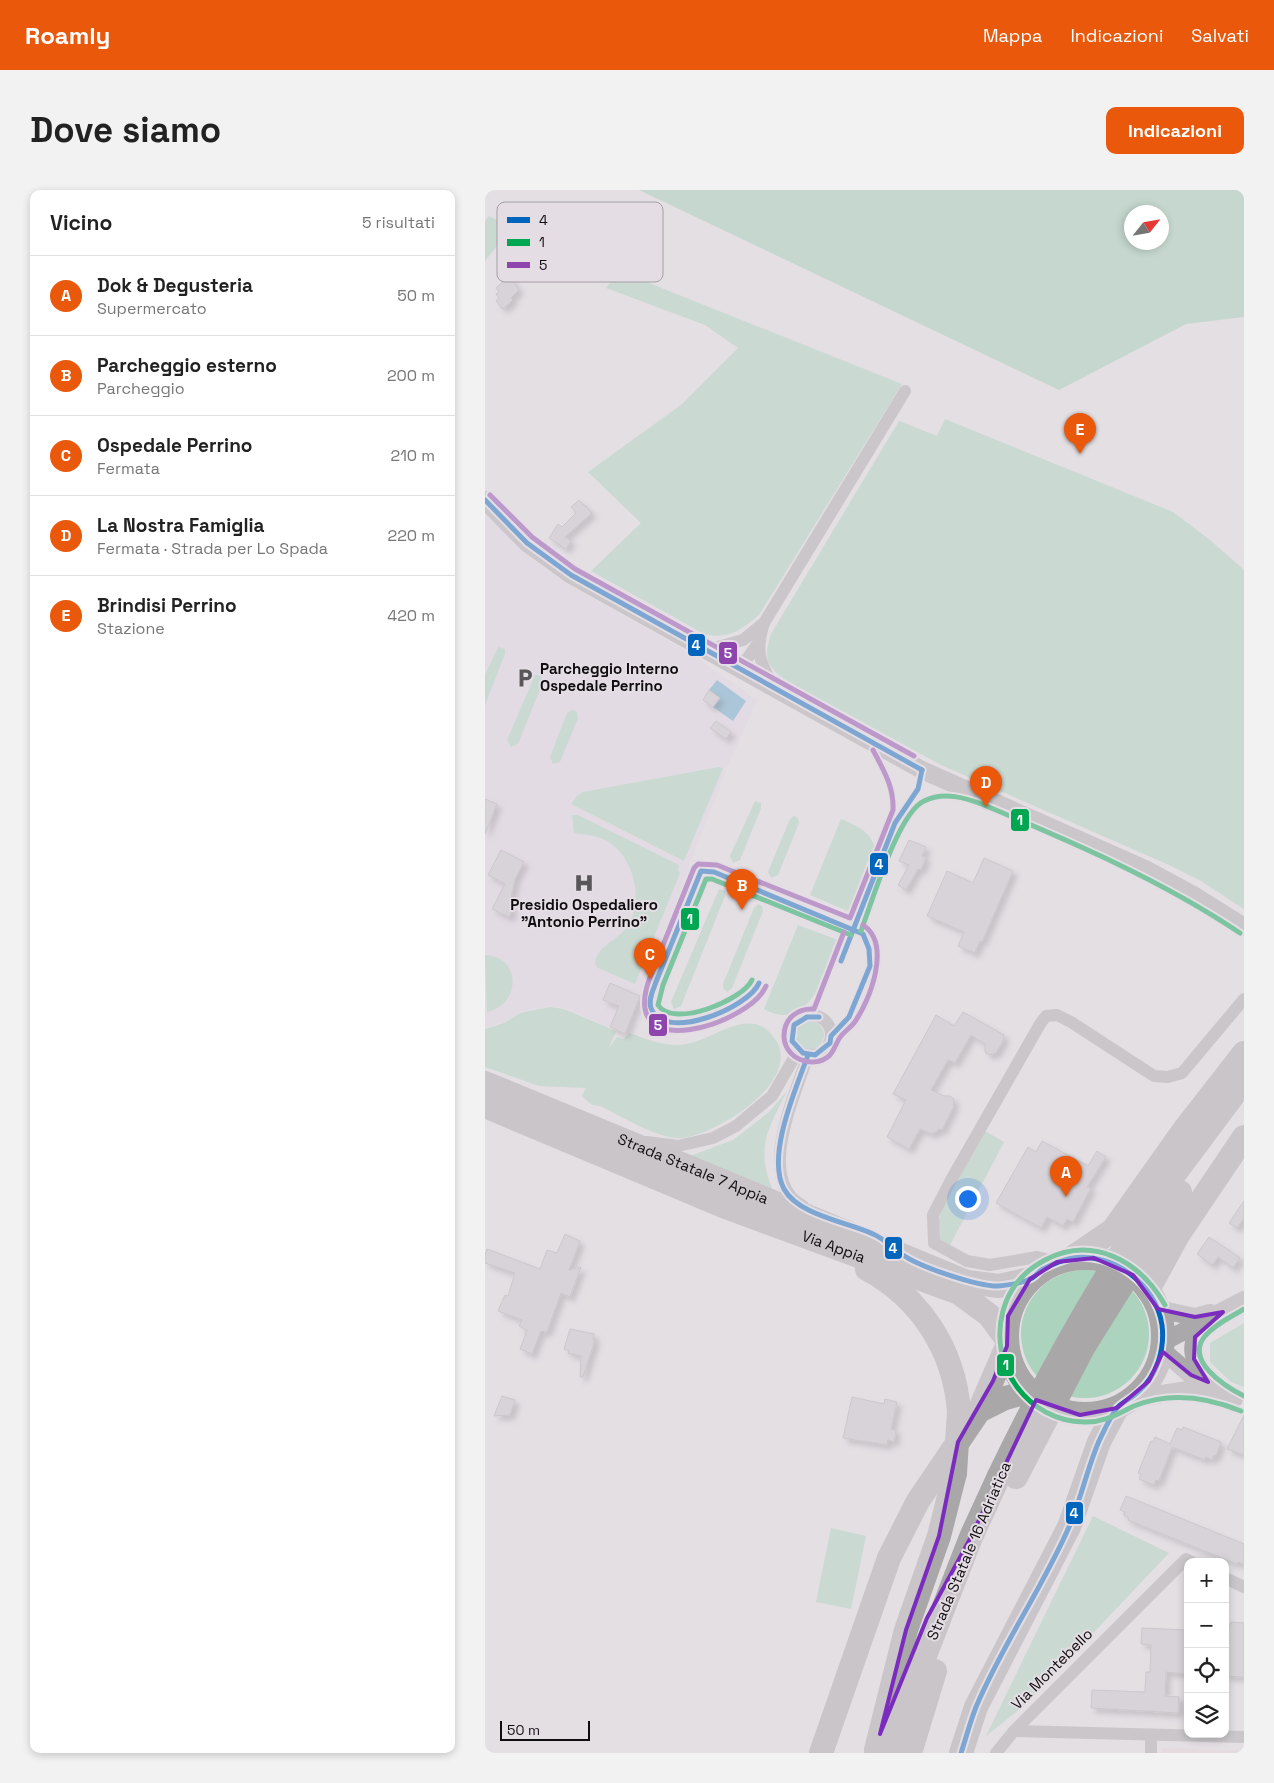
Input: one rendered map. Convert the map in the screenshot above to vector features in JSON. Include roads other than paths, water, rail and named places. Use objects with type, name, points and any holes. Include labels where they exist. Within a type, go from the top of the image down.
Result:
[{"type":"highway","points":[[1124,1404],[1099,1414],[1080,1415],[1061,1412],[1044,1404],[1029,1392],[1014,1371],[1006,1342],[1008,1316],[1017,1296],[1030,1279],[1113,1230],[1184,1130],[1244,1053]]},
{"type":"highway","name":"Strada Statale 16 Adriatica","points":[[882,1747],[895,1733],[971,1537],[1083,1348],[1174,1187],[1244,1081]]},
{"type":"highway","name":"Strada Statale 7 Appia","points":[[485,1083],[975,1284],[999,1286],[1030,1279]]},
{"type":"highway","name":"Strada Statale 7 Appia","points":[[485,1106],[786,1231]]},
{"type":"highway","name":"Strada Statale 16 Adriatica","points":[[1174,1187],[1244,1106]]},
{"type":"highway","points":[[1153,1300],[1183,1227],[1244,1137]]},
{"type":"highway","points":[[786,1231],[878,1275],[911,1303],[935,1332],[945,1351],[969,1411],[939,1536],[906,1630],[882,1747]]},
{"type":"highway","name":"Via Appia","points":[[786,1231],[959,1293],[989,1315],[1006,1342]]},
{"type":"highway","points":[[961,1753],[976,1708],[1069,1527],[1099,1442],[1124,1404],[1149,1381],[1156,1369],[1162,1346],[1162,1325],[1153,1300],[1133,1275],[1115,1264],[1094,1258],[1065,1260]]},
{"type":"highway","points":[[821,1753],[889,1558],[903,1528],[935,1474],[1006,1342]]},
{"type":"highway","points":[[969,1411],[1005,1398],[1029,1392]]},
{"type":"highway","name":"Strada Statale 16 Adriatica","points":[[911,1753],[932,1678],[987,1537],[1006,1478]]},
{"type":"street","points":[[736,666],[747,659],[758,643],[764,623],[905,391]]},
{"type":"street","points":[[485,500],[547,560],[571,575],[922,770],[1145,869],[1195,896],[1244,928]]},
{"type":"street","points":[[707,650],[743,640],[764,623]]},
{"type":"street","points":[[736,666],[743,640]]},
{"type":"street","points":[[758,643],[764,670],[775,688]]},
{"type":"street","points":[[1065,1260],[1037,1257],[990,1265],[982,1264],[967,1261],[934,1243],[933,1216],[1039,1024],[1046,1016],[1057,1015],[1071,1022],[1154,1076],[1168,1077],[1182,1073],[1244,999]]},
{"type":"street","points":[[618,1137],[678,1146],[713,1138],[736,1126],[772,1096],[803,1053],[783,1133],[779,1159],[783,1184],[793,1200],[875,1235],[895,1246],[902,1255]]},
{"type":"street","points":[[1153,1300],[1195,1317],[1214,1312],[1223,1312]]},
{"type":"street","points":[[1239,1402],[1208,1382],[1191,1375],[1162,1346],[1244,1300]]},
{"type":"street","points":[[1208,1382],[1197,1368],[1194,1360],[1195,1337],[1203,1327],[1223,1312]]},
{"type":"street","points":[[1124,1404],[1187,1390],[1239,1402]]},
{"type":"street","name":"Via Montebello","points":[[1014,1730],[1184,1560]]},
{"type":"street","points":[[1229,1580],[1244,1587]]},
{"type":"street","points":[[996,1753],[1014,1730]]},
{"type":"street","name":"Via Montebello","points":[[1014,1730],[1244,1737]]},
{"type":"street","points":[[1151,1735],[1151,1753]]},
{"type":"water","points":[[717,680],[746,701],[733,721],[713,707],[719,698],[709,690]]},
{"type":"place","name":"Brindisi Perrino","points":[[1080,454]]},
{"type":"place","name":"Parcheggio Interno Ospedale Perrino","points":[[525,678]]},
{"type":"place","name":"La Nostra Famiglia","points":[[986,807]]},
{"type":"place","name":"Presidio Ospedaliero \"Antonio Perrino\"","points":[[584,883]]},
{"type":"place","name":"Parcheggio esterno","points":[[742,910]]},
{"type":"place","name":"Ospedale Perrino","points":[[650,979]]},
{"type":"place","name":"Dok & Degusteria","points":[[1066,1197]]}]
